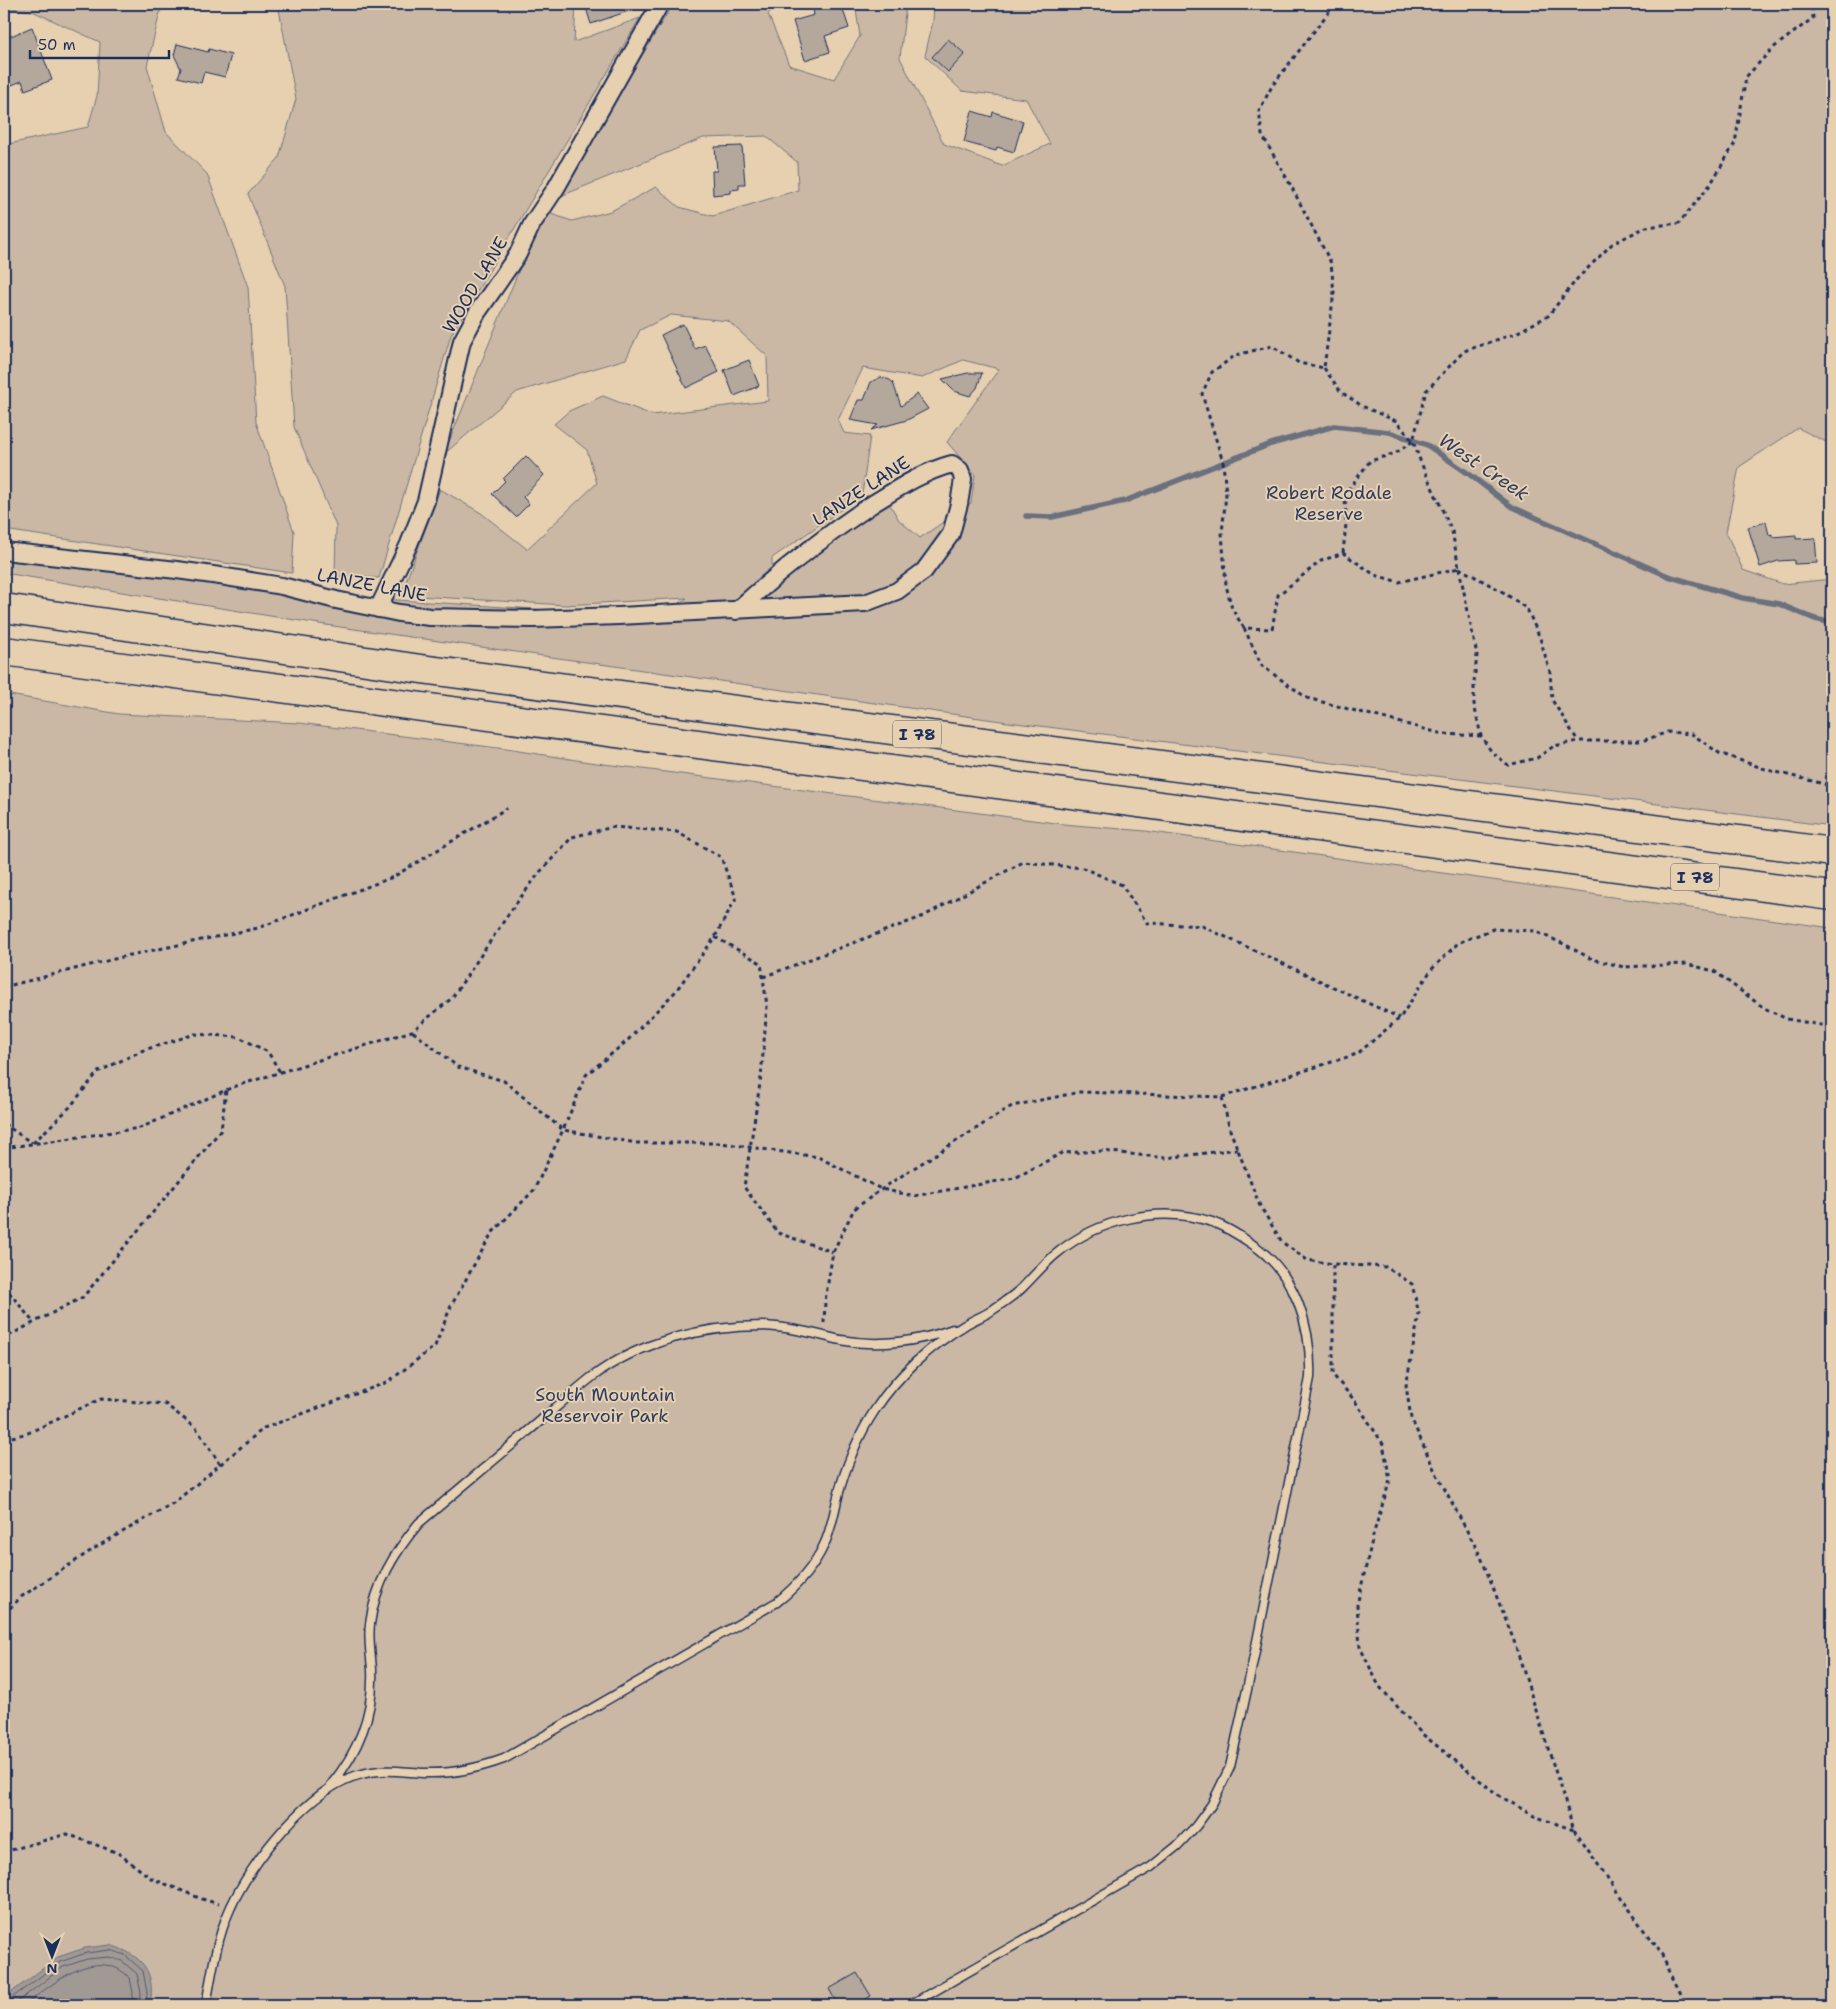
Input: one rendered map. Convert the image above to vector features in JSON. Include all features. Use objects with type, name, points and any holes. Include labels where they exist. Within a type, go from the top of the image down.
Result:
[{"type":"highway","name":"I 78","points":[[4,608],[440,671],[1832,852]]},
{"type":"highway","name":"I 78","points":[[4,651],[1832,896]]},
{"type":"street","name":"WOOD LANE","points":[[378,609],[410,544],[426,501],[462,341],[477,313],[518,254],[532,224],[556,188],[660,4]]},
{"type":"street","name":"LANZE LANE","points":[[4,551],[177,570],[282,586],[378,609],[430,618],[524,619],[736,611],[864,603],[897,591],[924,571],[951,534],[963,479],[960,470],[952,464],[939,467],[907,482],[838,527],[793,561],[736,611]]},
{"type":"lane","points":[[324,1793],[345,1768],[366,1724],[371,1697],[370,1625],[375,1597],[395,1553],[419,1523],[593,1376],[626,1357],[670,1339],[726,1328],[764,1326],[802,1330],[843,1340],[874,1343],[910,1341],[939,1334],[966,1324],[992,1311],[1021,1289],[1056,1254],[1081,1237],[1103,1226],[1132,1218],[1161,1214],[1186,1216],[1212,1222],[1235,1232],[1256,1246],[1274,1264],[1290,1285],[1301,1308],[1308,1333],[1311,1358],[1310,1378],[1252,1667],[1232,1758],[1224,1780],[1212,1804],[1196,1826],[1177,1846],[1150,1867],[910,2005]]},
{"type":"lane","points":[[206,2005],[219,1939],[230,1908],[243,1884],[266,1850],[293,1820],[324,1793],[341,1782],[373,1771],[453,1772],[479,1767],[504,1759],[777,1602],[801,1580],[813,1565],[824,1544],[830,1531],[840,1486],[856,1442],[875,1409],[899,1379],[927,1352],[966,1324]]},
{"type":"path","points":[[1335,4],[1272,86],[1259,111],[1262,135],[1331,263],[1334,292],[1324,368],[1341,392],[1362,406],[1396,421],[1413,441],[1452,531],[1478,655],[1474,682],[1474,704],[1481,736],[1491,751],[1508,765],[1537,758],[1554,746],[1578,741],[1642,741],[1668,732],[1692,734],[1719,753],[1768,770],[1832,786]]},
{"type":"path","points":[[1343,553],[1346,524],[1345,494],[1370,461],[1396,453],[1413,441],[1426,391],[1464,351],[1514,334],[1548,316],[1577,278],[1612,244],[1646,227],[1679,223],[1710,185],[1736,143],[1746,77],[1773,48],[1813,18],[1812,4]]},
{"type":"path","points":[[1324,368],[1299,363],[1272,346],[1236,355],[1212,372],[1202,394],[1224,462],[1226,494],[1222,533],[1226,585],[1232,609],[1244,628],[1262,666],[1307,698],[1443,734],[1481,736]]},
{"type":"path","points":[[1244,628],[1272,629],[1278,595],[1321,561],[1343,553]]},
{"type":"path","points":[[1343,553],[1375,575],[1399,582],[1459,568],[1503,592],[1527,609],[1540,638],[1550,672],[1552,700],[1578,741]]},
{"type":"path","points":[[4,987],[126,956],[258,928],[392,877],[507,808]]},
{"type":"path","points":[[4,1148],[140,1128],[226,1090],[412,1031],[452,998],[540,872],[572,837],[613,827],[677,832],[721,857],[736,898],[715,937],[674,992],[627,1042],[586,1075],[563,1130],[534,1190],[492,1233],[451,1306],[435,1346],[388,1382],[264,1428],[175,1502],[82,1556],[21,1597],[4,1614]]},
{"type":"path","points":[[763,977],[924,916],[1023,862],[1083,868],[1122,885],[1147,923],[1202,926],[1400,1018]]},
{"type":"path","points":[[824,1335],[824,1301],[833,1252],[854,1209],[881,1189],[1012,1106],[1080,1092],[1222,1097],[1357,1054],[1400,1018],[1431,970],[1458,943],[1493,929],[1534,931],[1592,959],[1624,968],[1686,964],[1714,971],[1764,1008],[1787,1019],[1832,1027]]},
{"type":"path","points":[[715,937],[761,963],[767,1006],[761,1077],[744,1187],[778,1233],[833,1252]]},
{"type":"path","points":[[412,1031],[458,1067],[504,1081],[563,1130],[636,1143],[721,1143],[818,1157],[881,1189],[914,1196],[1015,1178],[1062,1153],[1102,1151],[1166,1158],[1238,1149]]},
{"type":"path","points":[[33,1144],[70,1107],[98,1072],[141,1051],[195,1034],[239,1036],[268,1052],[280,1072]]},
{"type":"path","points":[[4,1342],[10,1335],[84,1297],[221,1130],[226,1090]]},
{"type":"path","points":[[1222,1097],[1230,1130],[1260,1206],[1282,1242],[1307,1260],[1333,1264],[1386,1267],[1412,1284],[1419,1314],[1406,1386],[1411,1418],[1434,1469],[1482,1557],[1514,1641],[1574,1830],[1662,1956],[1684,2000],[1684,2005]]},
{"type":"path","points":[[4,1124],[33,1144]]},
{"type":"path","points":[[1333,1264],[1333,1374],[1355,1401],[1383,1444],[1390,1480],[1374,1532],[1357,1605],[1360,1648],[1379,1686],[1422,1733],[1498,1795],[1534,1816],[1574,1830]]},
{"type":"path","points":[[4,1286],[34,1323]]},
{"type":"path","points":[[4,1439],[28,1432],[101,1399],[165,1404],[196,1428],[220,1464]]},
{"type":"path","points":[[4,1852],[68,1834],[118,1852],[151,1878],[202,1899],[230,1908]]},
{"type":"green space","points":[[4,4],[162,4],[147,66],[166,132],[207,174],[248,287],[256,422],[294,532],[292,573],[4,530],[4,145],[88,127],[97,96],[100,42],[32,11],[4,7]]},
{"type":"green space","points":[[278,4],[576,4],[574,42],[640,18],[451,335],[379,578],[335,576],[336,526],[294,427],[285,286],[248,194],[279,158],[296,99]]},
{"type":"green space","name":"Robert Rodale Reserve","points":[[673,4],[778,4],[768,14],[789,65],[834,79],[860,36],[855,4],[906,4],[900,58],[944,144],[1002,166],[1050,144],[1026,99],[962,91],[925,56],[933,21],[934,4],[1832,4],[1832,445],[1798,428],[1739,467],[1726,532],[1743,570],[1783,584],[1832,579],[1832,826],[1008,722],[326,625],[4,573],[4,557],[254,586],[348,610],[383,599],[565,611],[674,607],[687,598],[565,605],[401,595],[440,489],[481,513],[527,549],[597,483],[587,450],[554,424],[569,411],[603,396],[652,415],[768,401],[767,356],[728,321],[671,315],[640,330],[626,359],[517,392],[444,454],[521,265],[548,213],[572,221],[611,211],[656,187],[679,207],[713,216],[798,190],[797,162],[766,136],[703,138],[556,198]],"holes":[[[963,360],[999,369],[947,442],[975,475],[971,503],[920,538],[899,520],[889,503],[800,561],[774,582],[772,593],[772,558],[862,495],[870,436],[844,433],[838,420],[863,368],[922,378]],[[833,597],[809,615],[772,616],[772,600]]]},
{"type":"green space","name":"South Mountain Reservoir Park","points":[[4,694],[119,714],[299,723],[506,749],[589,762],[1063,824],[1145,831],[1832,928],[1832,2005],[4,2005]]},
{"type":"water","points":[[110,1945],[131,1954],[144,1966],[151,1983],[150,2005],[4,2005],[4,1998],[58,1957],[85,1948]]},
{"type":"building","points":[[597,4],[643,4],[643,6],[591,24],[586,8]]},
{"type":"building","points":[[829,4],[841,4],[849,28],[825,36],[830,52],[805,60],[793,21],[814,15],[813,9]]},
{"type":"building","points":[[32,27],[52,80],[25,90],[22,81],[4,88],[4,39]]},
{"type":"building","points":[[948,39],[965,54],[948,72],[932,57]]},
{"type":"building","points":[[177,44],[208,52],[209,49],[231,55],[225,77],[204,72],[201,83],[178,77],[181,69],[174,55]]},
{"type":"building","points":[[972,111],[992,117],[993,112],[1023,121],[1014,152],[997,147],[996,151],[964,142]]},
{"type":"building","points":[[742,146],[745,184],[739,184],[739,189],[731,190],[731,193],[713,195],[712,171],[717,171],[715,147]]},
{"type":"building","points":[[683,324],[695,349],[705,345],[719,372],[686,388],[661,335]]},
{"type":"building","points":[[749,360],[759,386],[734,396],[724,370]]},
{"type":"building","points":[[968,373],[982,373],[977,388],[970,396],[954,391],[942,379]]},
{"type":"building","points":[[881,377],[893,383],[901,406],[917,394],[928,409],[907,420],[871,430],[878,425],[850,420],[858,400],[864,400],[871,382]]},
{"type":"building","points":[[526,456],[544,475],[523,497],[529,504],[516,517],[492,494],[505,481],[503,479]]},
{"type":"building","points":[[1766,522],[1769,535],[1772,534],[1772,537],[1796,535],[1796,539],[1815,538],[1817,563],[1794,564],[1794,560],[1778,561],[1760,567],[1748,527]]},
{"type":"building","points":[[857,1973],[871,1996],[856,2005],[838,2005],[829,1989]]},
{"type":"waterway","name":"West Creek","points":[[1026,516],[1052,517],[1125,501],[1271,444],[1334,426],[1389,432],[1427,445],[1512,507],[1668,576],[1743,598],[1779,604],[1815,619],[1832,623]]}]
